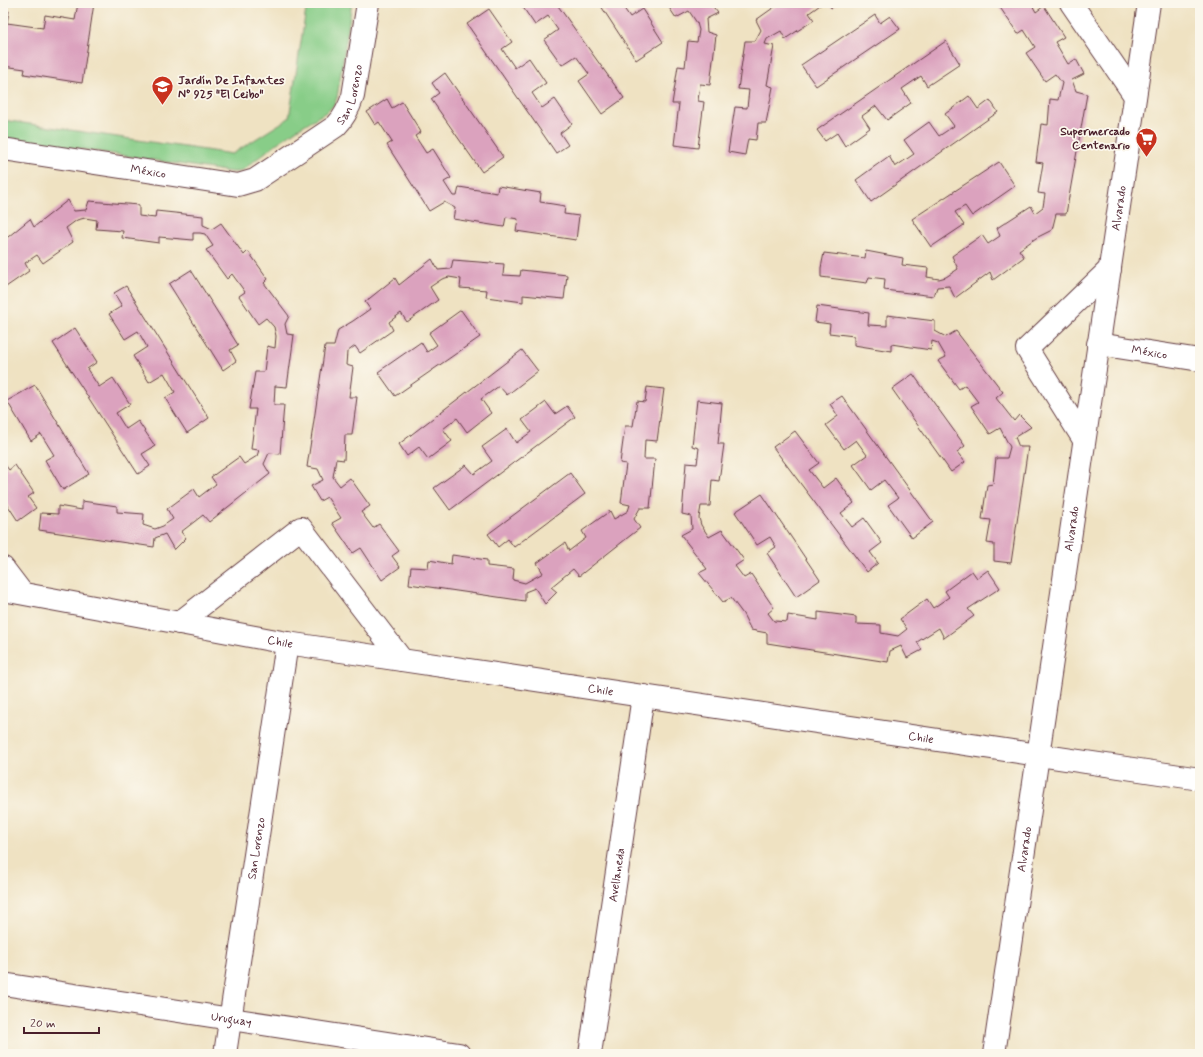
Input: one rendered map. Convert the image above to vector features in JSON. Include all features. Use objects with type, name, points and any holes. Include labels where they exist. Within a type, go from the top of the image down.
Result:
[{"type":"street","name":"San Lorenzo","points":[[287,160],[336,126],[343,119],[349,109],[353,96],[368,3]]},
{"type":"street","points":[[1071,3],[1136,96]]},
{"type":"street","name":"Alvarado","points":[[994,1054],[1149,3]]},
{"type":"street","name":"México","points":[[3,150],[238,185],[254,180],[287,160]]},
{"type":"street","points":[[1084,440],[1027,349],[1110,269]]},
{"type":"street","name":"México","points":[[1098,344],[1200,360]]},
{"type":"street","points":[[179,623],[300,528],[402,660]]},
{"type":"street","points":[[3,568],[13,591]]},
{"type":"street","name":"Chile","points":[[13,591],[287,643],[1200,779]]},
{"type":"street","name":"San Lorenzo","points":[[224,1054],[287,643]]},
{"type":"street","name":"Avellaneda","points":[[590,1054],[643,696]]},
{"type":"street","name":"Uruguay","points":[[3,984],[459,1054]]},
{"type":"green space","points":[[307,3],[352,3],[337,98],[334,105],[328,111],[299,128],[238,172],[3,137],[3,120],[232,154],[289,118]]},
{"type":"building","points":[[78,3],[94,3],[82,83],[24,74],[25,69],[3,66],[3,10],[9,11],[7,23],[43,28],[45,15],[75,20]]},
{"type":"building","points":[[520,3],[556,3],[624,98],[602,114],[579,81],[589,74],[576,56],[562,65],[544,40],[558,30],[548,16],[535,25]]},
{"type":"building","points":[[599,3],[629,3],[623,7],[630,17],[642,9],[663,42],[636,60]]},
{"type":"building","points":[[666,3],[710,3],[718,13],[706,19],[707,32],[716,35],[710,85],[700,84],[698,101],[704,102],[698,148],[674,145],[679,104],[672,104],[678,66],[685,67],[688,41],[697,42],[699,30],[697,23],[689,11],[676,18]]},
{"type":"building","points":[[780,3],[823,3],[809,13],[814,20],[785,39],[781,31],[767,39],[765,44],[774,46],[767,85],[773,87],[766,123],[758,123],[756,140],[748,139],[745,155],[728,152],[735,107],[747,108],[749,90],[738,89],[745,41],[755,41],[761,30],[756,20]]},
{"type":"building","points":[[829,3],[839,3],[831,8]]},
{"type":"building","points":[[1004,3],[1031,3],[1036,12],[1044,6],[1064,37],[1055,42],[1068,64],[1076,59],[1084,74],[1072,80],[1076,91],[1087,94],[1066,214],[1056,214],[1052,230],[1036,238],[1019,250],[1024,257],[993,280],[990,272],[955,298],[949,286],[937,287],[934,296],[884,290],[885,279],[869,277],[867,283],[821,277],[824,253],[865,258],[866,251],[903,258],[902,265],[928,268],[927,277],[939,279],[946,277],[958,269],[952,256],[982,235],[988,244],[1000,236],[997,228],[1031,206],[1035,213],[1043,207],[1045,194],[1038,193],[1043,163],[1036,162],[1041,124],[1048,125],[1050,99],[1058,100],[1062,83],[1055,74],[1045,81],[1026,53],[1035,47],[1024,30],[1018,34],[999,6]]},
{"type":"building","points":[[489,9],[512,42],[502,49],[515,68],[529,58],[546,83],[532,93],[542,108],[555,99],[572,124],[560,133],[568,145],[556,153],[467,24]]},
{"type":"building","points":[[875,15],[880,23],[890,16],[900,29],[816,86],[801,65]]},
{"type":"building","points":[[946,41],[960,64],[927,86],[921,76],[902,89],[911,103],[887,120],[876,106],[862,116],[870,128],[845,146],[837,133],[825,141],[817,130]]},
{"type":"building","points":[[445,73],[503,157],[482,172],[431,99],[439,93],[432,83]]},
{"type":"building","points":[[969,96],[978,109],[990,100],[998,112],[871,202],[856,180],[889,156],[895,167],[914,154],[904,140],[929,122],[939,136],[954,126],[945,114]]},
{"type":"building","points":[[387,99],[392,108],[402,102],[421,132],[415,136],[426,153],[433,149],[451,178],[444,182],[453,196],[457,196],[459,187],[497,193],[498,186],[541,193],[540,202],[565,206],[564,214],[579,216],[576,240],[516,231],[518,219],[506,217],[504,227],[453,219],[455,208],[444,202],[429,211],[387,145],[392,142],[379,122],[375,125],[367,112]]},
{"type":"building","points":[[999,162],[1015,186],[972,216],[965,206],[955,212],[964,225],[931,247],[912,219]]},
{"type":"building","points":[[68,200],[74,211],[86,210],[89,201],[139,205],[139,216],[155,218],[156,211],[203,216],[203,225],[212,229],[221,223],[244,255],[248,251],[268,279],[264,283],[289,316],[285,324],[287,334],[294,335],[287,387],[275,386],[274,405],[284,405],[280,454],[269,453],[264,464],[270,474],[209,522],[203,515],[181,532],[186,538],[174,550],[165,534],[155,538],[154,547],[39,530],[41,513],[58,514],[58,506],[82,510],[82,501],[117,506],[117,512],[144,514],[143,525],[155,529],[163,526],[173,519],[167,509],[194,489],[199,497],[216,484],[211,477],[239,457],[244,464],[257,456],[259,450],[251,449],[256,409],[249,409],[255,372],[264,372],[267,346],[275,348],[276,336],[274,327],[266,318],[258,324],[239,296],[245,292],[232,274],[227,279],[206,250],[213,246],[205,234],[200,233],[193,233],[193,240],[159,237],[159,243],[122,238],[123,231],[96,229],[97,220],[85,218],[77,220],[66,228],[73,242],[43,263],[37,255],[25,263],[29,271],[3,289],[3,252],[5,250],[3,241],[30,219],[34,227]]},
{"type":"building","points":[[432,259],[438,270],[451,269],[453,260],[504,264],[503,275],[520,276],[521,270],[567,275],[564,299],[523,295],[523,302],[486,297],[487,290],[460,288],[461,279],[449,277],[442,279],[430,287],[438,300],[407,322],[401,313],[389,322],[393,330],[360,353],[355,346],[347,352],[346,365],[353,367],[349,397],[357,397],[352,435],[345,435],[344,460],[336,459],[333,477],[340,486],[350,478],[370,506],[361,512],[373,528],[379,524],[399,551],[392,556],[400,567],[382,580],[361,548],[353,553],[332,523],[341,518],[327,497],[320,501],[311,486],[323,480],[318,469],[307,467],[325,346],[334,346],[338,330],[370,309],[365,302],[395,278],[399,285]]},
{"type":"building","points":[[191,270],[238,345],[230,350],[236,361],[223,370],[169,284]]},
{"type":"building","points":[[126,286],[209,418],[187,433],[165,398],[175,392],[164,373],[149,382],[133,356],[147,347],[138,331],[125,339],[109,314],[122,306],[114,293]]},
{"type":"building","points":[[817,306],[869,313],[868,325],[887,326],[887,315],[935,321],[935,331],[946,337],[956,331],[1003,392],[996,398],[1014,421],[1019,415],[1031,427],[1015,437],[1019,447],[1028,447],[1011,563],[994,561],[994,544],[987,543],[991,520],[982,519],[987,485],[993,484],[996,458],[1007,458],[1010,447],[1000,428],[990,434],[971,406],[978,402],[965,385],[959,389],[938,361],[946,357],[938,343],[932,341],[931,350],[891,344],[891,351],[854,345],[854,336],[829,333],[830,324],[815,322]]},
{"type":"building","points":[[461,310],[480,337],[395,396],[378,372],[421,342],[427,352],[437,345],[429,333]]},
{"type":"building","points":[[75,328],[97,362],[87,369],[99,387],[113,378],[130,404],[116,413],[126,429],[138,421],[155,446],[142,454],[150,466],[138,474],[53,343]]},
{"type":"building","points":[[522,350],[538,371],[507,395],[499,386],[481,399],[491,413],[467,432],[457,418],[443,429],[452,441],[428,459],[419,447],[407,456],[399,444]]},
{"type":"building","points":[[913,374],[965,446],[957,452],[965,462],[951,472],[892,389]]},
{"type":"building","points":[[35,385],[89,474],[63,490],[45,460],[54,455],[41,434],[31,441],[7,401]]},
{"type":"building","points":[[647,387],[664,389],[657,441],[645,440],[644,459],[655,459],[650,508],[640,508],[634,519],[640,528],[579,576],[573,569],[551,587],[557,592],[545,604],[535,588],[525,592],[525,601],[409,584],[411,567],[428,568],[429,560],[451,564],[452,555],[487,560],[487,566],[514,569],[513,580],[525,583],[543,573],[537,563],[565,543],[569,551],[586,538],[582,531],[610,511],[614,519],[628,511],[630,505],[621,503],[626,464],[620,463],[625,426],[633,426],[637,401],[645,402]]},
{"type":"building","points":[[842,396],[933,522],[912,538],[888,505],[898,498],[884,480],[871,490],[853,465],[867,455],[856,440],[844,449],[826,425],[838,416],[830,404]]},
{"type":"building","points":[[697,400],[722,403],[718,444],[724,444],[719,481],[712,480],[710,506],[701,506],[699,518],[701,525],[709,537],[722,530],[744,560],[735,566],[744,578],[751,574],[774,608],[768,613],[774,621],[787,622],[788,615],[818,620],[818,612],[856,617],[856,624],[881,625],[881,633],[898,636],[907,629],[900,619],[927,599],[933,608],[949,597],[945,591],[972,571],[977,578],[988,570],[1000,588],[968,609],[974,616],[944,638],[939,628],[917,642],[922,650],[907,658],[901,646],[890,651],[888,662],[767,643],[767,633],[751,630],[743,614],[731,598],[723,602],[699,573],[707,569],[681,535],[692,529],[691,516],[682,514],[686,463],[697,464],[699,448],[692,446]]},
{"type":"building","points":[[546,402],[555,414],[567,406],[575,417],[450,510],[434,488],[466,465],[474,474],[492,461],[482,447],[507,429],[516,443],[531,432],[522,420]]},
{"type":"building","points":[[795,431],[819,463],[809,470],[823,488],[836,478],[854,503],[841,513],[852,527],[864,518],[882,543],[870,552],[878,563],[867,572],[773,447]]},
{"type":"building","points":[[3,462],[9,470],[15,465],[34,493],[28,497],[36,508],[18,521],[3,498]]},
{"type":"building","points":[[570,473],[585,494],[514,547],[508,539],[498,547],[488,534]]},
{"type":"building","points":[[762,494],[820,580],[796,597],[767,553],[776,547],[770,537],[757,545],[735,512]]},
{"type":"place","name":"Jardín De Infantes Nº 925 \"El Ceibo\"","points":[[162,106]]},
{"type":"place","name":"Supermercado Centenario","points":[[1146,158]]}]
